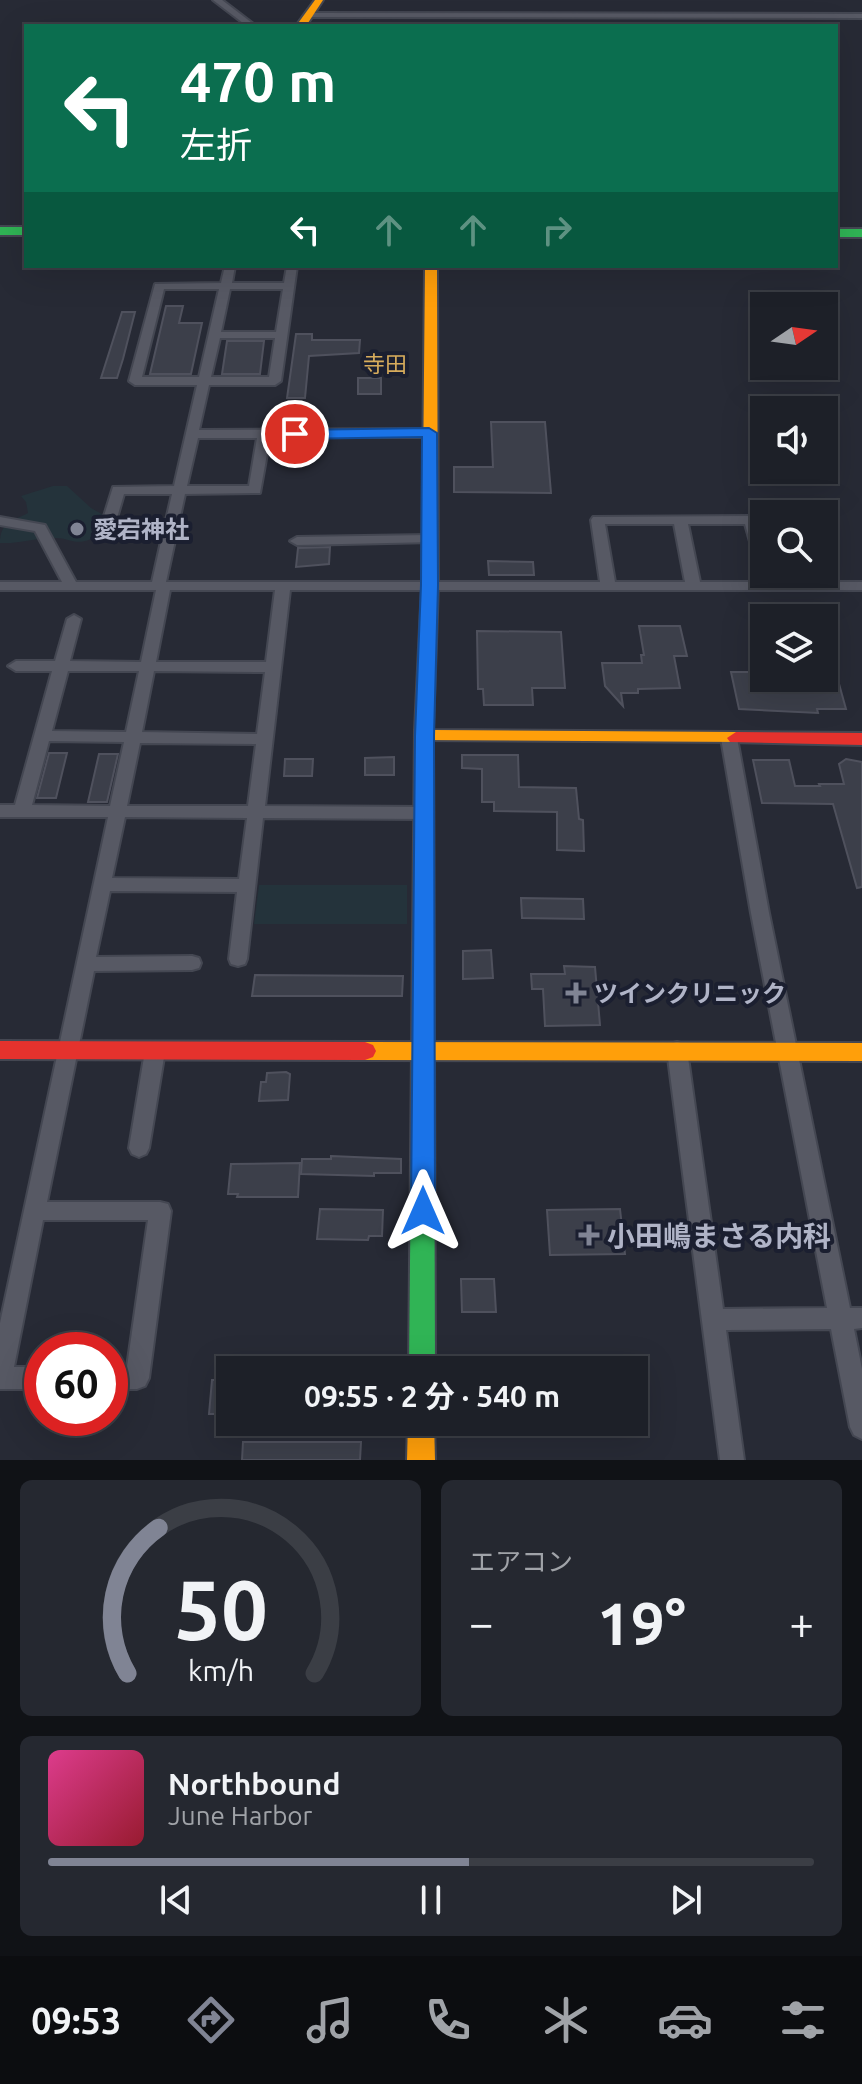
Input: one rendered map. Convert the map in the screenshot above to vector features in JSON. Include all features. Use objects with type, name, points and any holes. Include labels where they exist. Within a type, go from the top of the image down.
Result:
[{"type":"main road","points":[[0,231],[24,231]]},
{"type":"main road","points":[[838,233],[862,233]]},
{"type":"main road","points":[[422,1356],[424,736],[430,585],[431,268]]},
{"type":"main road","points":[[424,736],[862,739]]},
{"type":"main road","points":[[0,1050],[862,1052]]},
{"type":"main road","points":[[421,1436],[421,1460]]},
{"type":"street","points":[[217,0],[249,24]]},
{"type":"street","points":[[310,14],[862,16]]},
{"type":"street","points":[[419,15],[420,24]]},
{"type":"street","points":[[467,24],[484,15]]},
{"type":"street","points":[[508,15],[509,24]]},
{"type":"street","points":[[24,1378],[0,1378],[148,666],[170,533],[230,268]]},
{"type":"street","points":[[288,286],[159,286],[135,381],[275,381],[292,268]]},
{"type":"street","points":[[215,335],[281,335]]},
{"type":"street","points":[[194,434],[429,433]]},
{"type":"street","points":[[170,533],[106,532],[118,490],[255,490],[264,435]]},
{"type":"street","points":[[608,585],[598,520],[750,520]]},
{"type":"street","points":[[680,520],[693,585]]},
{"type":"street","points":[[0,521],[40,528],[71,586]]},
{"type":"street","points":[[297,541],[429,539]]},
{"type":"street","points":[[0,586],[693,585],[750,581]]},
{"type":"street","points":[[838,584],[862,586]]},
{"type":"street","points":[[238,959],[283,586]]},
{"type":"street","points":[[22,811],[74,619]]},
{"type":"street","points":[[16,666],[273,667]]},
{"type":"street","points":[[42,736],[264,739]]},
{"type":"street","points":[[729,738],[786,1052],[851,1318],[862,1427]]},
{"type":"street","points":[[0,811],[425,813]]},
{"type":"street","points":[[103,884],[247,886]]},
{"type":"street","points":[[87,964],[192,963]]},
{"type":"street","points":[[677,1050],[732,1460]]},
{"type":"street","points":[[139,1148],[155,1051]]},
{"type":"street","points":[[36,1211],[160,1211],[137,1378],[128,1378]]},
{"type":"street","points":[[714,1320],[851,1318]]},
{"type":"shaded area","points":[[53,486],[67,486],[91,508],[107,517],[98,535],[79,542],[54,538],[0,543],[5,526],[28,513],[21,496]]},
{"type":"shaded area","points":[[259,885],[407,885],[407,924],[254,924]]},
{"type":"building","points":[[166,306],[183,306],[179,323],[202,323],[191,374],[150,374]]},
{"type":"building","points":[[122,312],[135,312],[117,378],[101,378]]},
{"type":"building","points":[[296,334],[312,334],[312,340],[360,340],[359,353],[309,356],[305,398],[287,398]]},
{"type":"building","points":[[227,341],[264,341],[260,374],[222,374]]},
{"type":"building","points":[[358,378],[381,378],[381,394],[358,394]]},
{"type":"building","points":[[491,422],[545,422],[551,493],[454,492],[454,467],[493,467]]},
{"type":"building","points":[[330,547],[329,564],[296,567],[298,548]]},
{"type":"building","points":[[488,561],[533,562],[534,575],[489,575]]},
{"type":"building","points":[[639,626],[680,626],[687,656],[674,656],[680,688],[638,689],[638,693],[621,693],[623,706],[605,686],[602,663],[642,663],[641,655],[644,655]]},
{"type":"building","points":[[477,631],[561,632],[565,688],[532,688],[533,705],[484,705],[483,689],[478,689]]},
{"type":"building","points":[[731,672],[750,672],[750,692],[838,692],[838,680],[846,709],[817,709],[818,713],[739,709]]},
{"type":"building","points":[[49,753],[67,753],[56,798],[37,798]]},
{"type":"building","points":[[99,754],[118,754],[107,802],[88,802]]},
{"type":"building","points":[[462,755],[518,755],[519,787],[576,788],[579,819],[583,820],[584,851],[557,850],[557,812],[494,811],[494,802],[482,802],[482,769],[462,768]]},
{"type":"building","points":[[394,757],[394,775],[365,775],[365,758]]},
{"type":"building","points":[[285,759],[313,759],[312,776],[284,776]]},
{"type":"building","points":[[846,759],[862,762],[862,887],[857,888],[833,804],[762,803],[753,760],[789,760],[795,786],[820,786],[844,784],[839,764]]},
{"type":"building","points":[[521,898],[583,899],[584,919],[522,918]]},
{"type":"building","points":[[491,950],[493,978],[463,979],[463,951]]},
{"type":"building","name":"ツインクリニック","points":[[564,966],[595,967],[600,1025],[545,1026],[543,989],[532,989],[531,974],[565,974]]},
{"type":"building","points":[[255,975],[403,976],[402,996],[252,996]]},
{"type":"building","points":[[267,1073],[290,1074],[288,1100],[259,1101],[261,1082],[266,1082]]},
{"type":"building","points":[[331,1156],[401,1159],[401,1173],[374,1173],[374,1176],[301,1174],[302,1159],[331,1159]]},
{"type":"building","points":[[300,1163],[298,1197],[237,1197],[238,1194],[228,1194],[231,1164]]},
{"type":"building","points":[[320,1209],[383,1210],[382,1236],[369,1236],[368,1240],[317,1239]]},
{"type":"building","name":"小田嶋まさる内科","points":[[620,1209],[625,1254],[550,1255],[547,1210]]},
{"type":"building","points":[[461,1279],[494,1279],[496,1312],[462,1312]]},
{"type":"building","points":[[212,1380],[216,1380],[216,1414],[209,1414]]},
{"type":"building","points":[[243,1442],[361,1442],[360,1460],[242,1460]]},
{"type":"traffic: fast","points":[[0,231],[24,231]]},
{"type":"traffic: fast","points":[[838,233],[862,233]]},
{"type":"traffic: fast","points":[[422,1356],[424,730]]},
{"type":"traffic: slow","points":[[302,24],[319,0]]},
{"type":"traffic: slow","points":[[424,730],[430,585],[431,268]]},
{"type":"traffic: slow","points":[[424,736],[736,738]]},
{"type":"traffic: slow","points":[[365,1051],[862,1052]]},
{"type":"traffic: slow","points":[[421,1436],[421,1460]]},
{"type":"traffic: jam","points":[[736,738],[862,739]]},
{"type":"traffic: jam","points":[[0,1050],[365,1051]]},
{"type":"place","name":"愛宕神社","points":[[77,529]]},
{"type":"place","name":"ツインクリニック","points":[[576,993]]},
{"type":"place","name":"小田嶋まさる内科","points":[[589,1235]]},
{"type":"district","name":"寺田","points":[[385,363]]},
{"type":"route","points":[[295,434],[429,433],[430,585],[424,736],[423,1211]]}]
